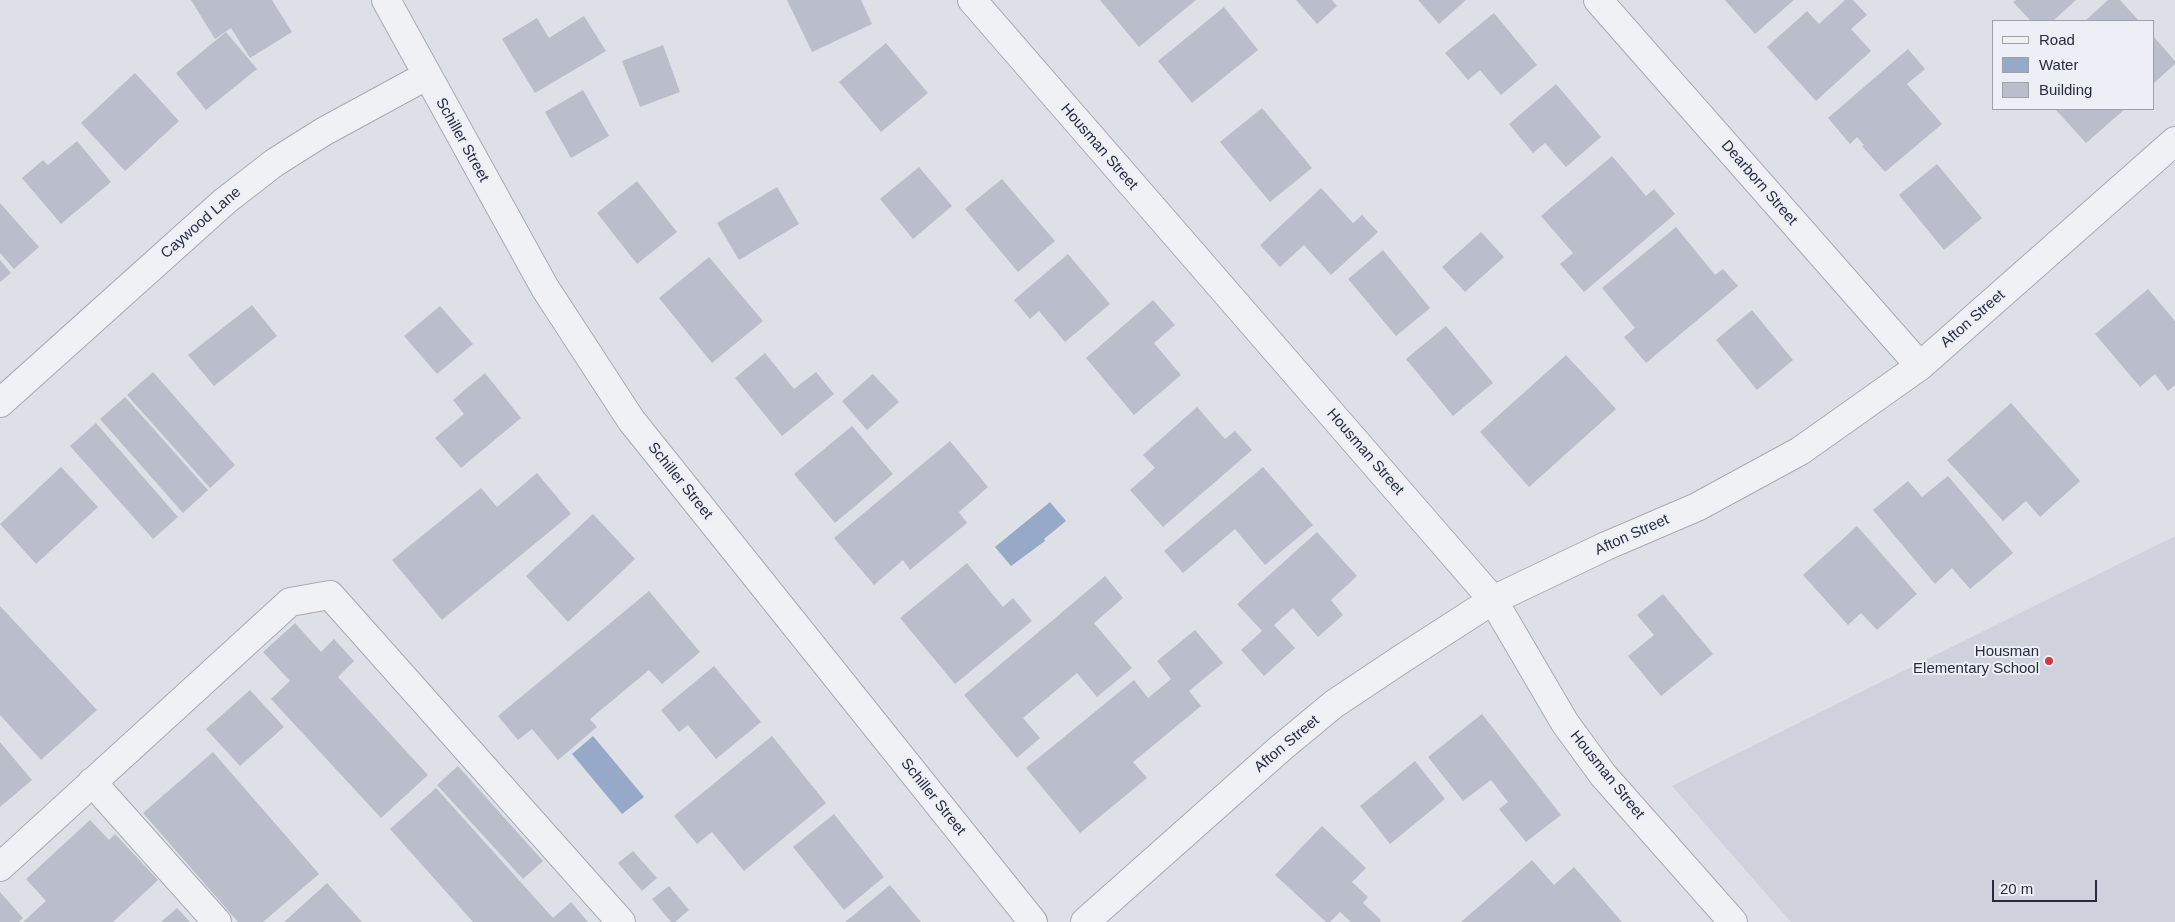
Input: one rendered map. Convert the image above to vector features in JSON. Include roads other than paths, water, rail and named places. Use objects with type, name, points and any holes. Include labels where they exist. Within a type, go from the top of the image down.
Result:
[{"type":"street","name":"Schiller Street","points":[[386,0],[426,76],[545,288],[631,420],[1033,922]]},
{"type":"street","name":"Housman Street","points":[[972,0],[1494,600],[1566,723],[1603,775],[1733,922]]},
{"type":"street","name":"Dearborn Street","points":[[1598,0],[1920,366]]},
{"type":"street","name":"Caywood Lane","points":[[0,403],[225,201],[274,163],[323,132],[426,76]]},
{"type":"street","name":"Afton Street","points":[[1085,922],[1334,704],[1494,600],[1606,546],[1697,507],[1792,455],[1920,366],[2175,141]]},
{"type":"street","points":[[0,867],[290,602],[330,595],[621,922]]},
{"type":"street","points":[[92,782],[217,922]]},
{"type":"water","points":[[1050,502],[1066,521],[1044,539],[1045,541],[1011,566],[995,547]]},
{"type":"water","points":[[593,736],[644,797],[622,814],[572,754]]},
{"type":"place","name":"Housman Elementary School","points":[[2049,661]]}]
